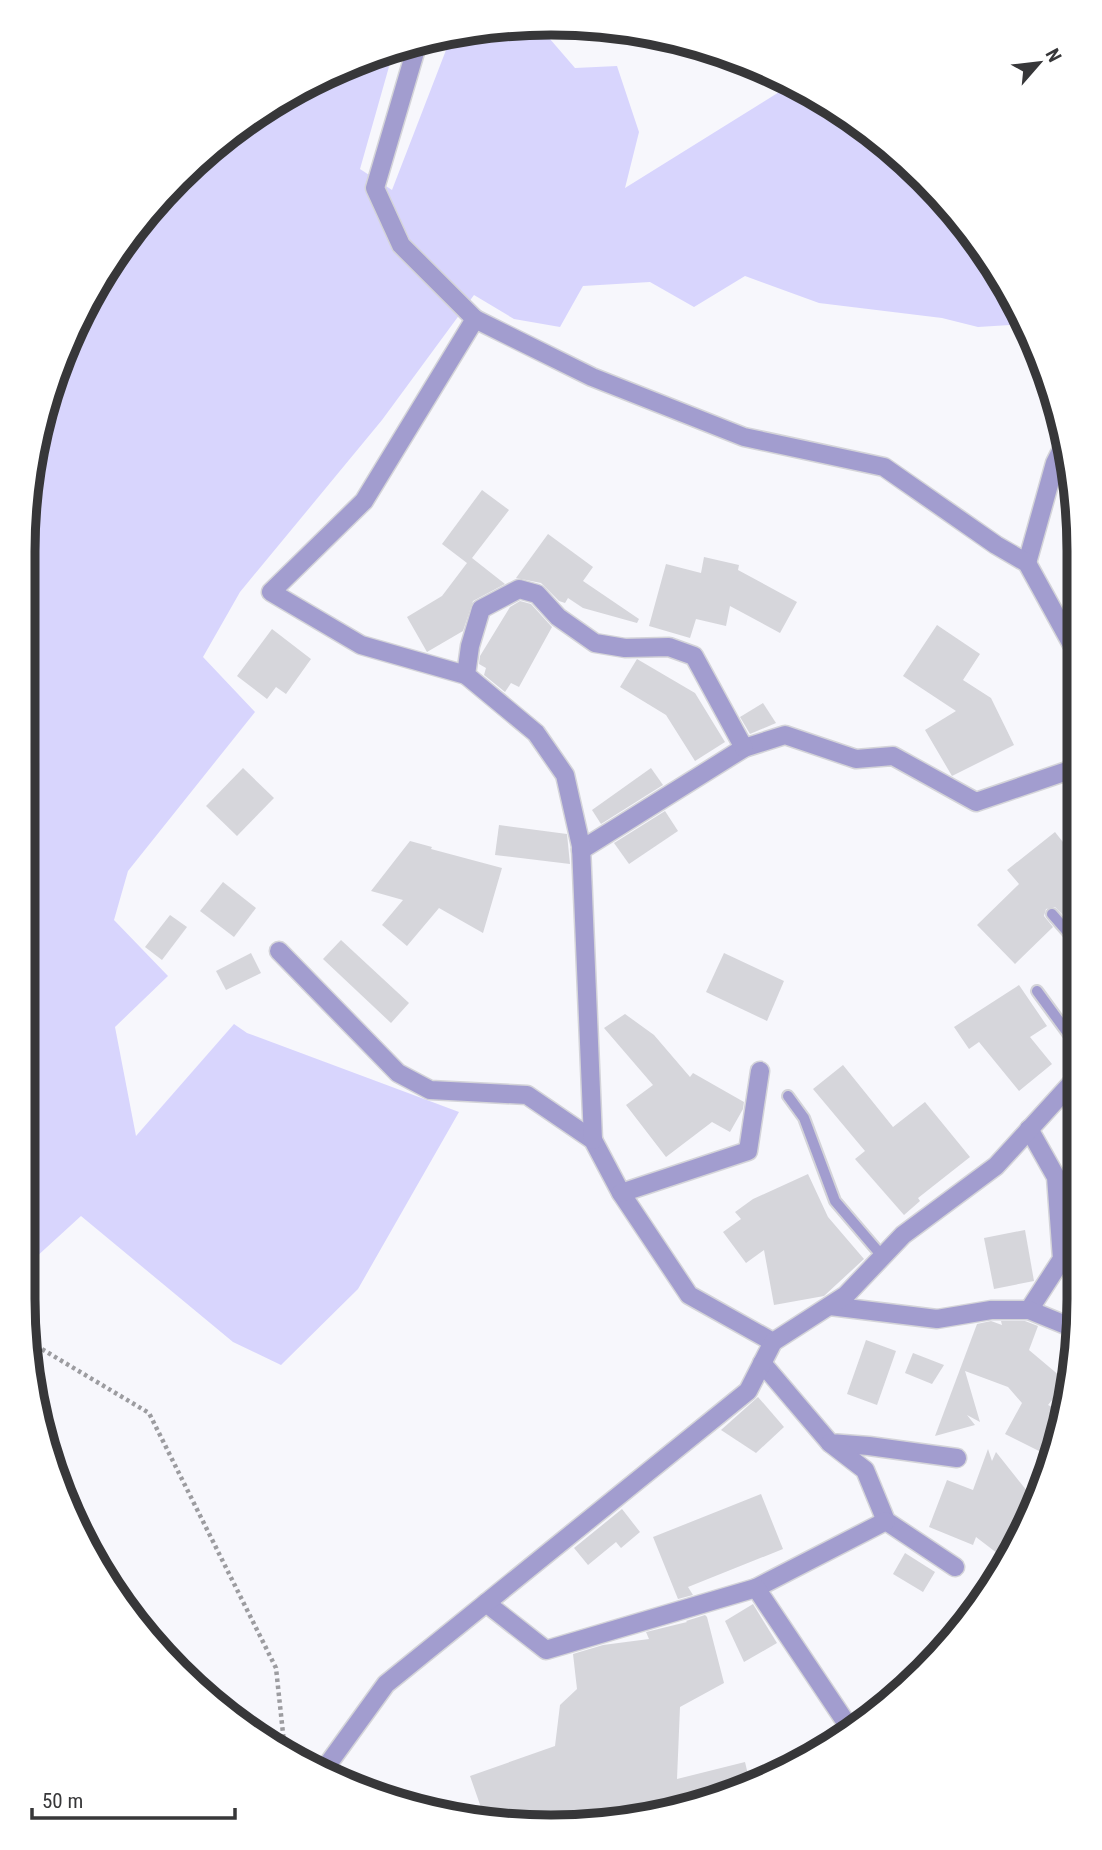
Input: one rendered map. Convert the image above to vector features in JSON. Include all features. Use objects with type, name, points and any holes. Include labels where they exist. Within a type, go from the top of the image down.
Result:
[{"type":"street","points":[[415,54],[375,188],[401,245],[475,319],[592,377],[744,436],[884,467],[996,545],[1027,563],[1067,637]]},
{"type":"street","points":[[475,319],[364,500],[271,592],[360,645],[466,675],[536,733],[565,775],[581,850],[593,1140],[621,1193],[689,1295],[773,1342]]},
{"type":"street","points":[[1027,563],[1058,457]]},
{"type":"street","points":[[466,675],[470,646],[481,609],[519,589],[537,594],[558,617],[595,643],[625,648],[669,647],[694,656],[744,748]]},
{"type":"street","points":[[581,850],[744,748],[785,735],[856,759],[893,756],[976,802],[1067,771]]},
{"type":"street","points":[[279,951],[398,1073],[430,1090],[527,1094],[593,1140]]},
{"type":"street","points":[[621,1193],[748,1151],[760,1071]]},
{"type":"street","points":[[328,1764],[386,1684],[748,1391],[773,1342],[846,1295],[903,1235],[996,1166],[1067,1088]]},
{"type":"street","points":[[1029,1129],[1056,1177],[1062,1259],[1029,1310]]},
{"type":"street","points":[[830,1306],[937,1320],[991,1310],[1029,1310],[1066,1325]]},
{"type":"street","points":[[762,1363],[830,1443],[865,1469],[886,1521],[955,1567]]},
{"type":"street","points":[[830,1443],[957,1458]]},
{"type":"street","points":[[486,1603],[546,1650],[756,1588],[886,1521]]},
{"type":"street","points":[[756,1588],[846,1722]]},
{"type":"lane","points":[[1052,914],[1067,931]]},
{"type":"lane","points":[[1037,991],[1067,1031]]},
{"type":"lane","points":[[788,1096],[804,1118],[835,1201],[882,1256]]},
{"type":"path","points":[[37,1346],[149,1413],[276,1668],[284,1740]]},
{"type":"shaded area","points":[[547,35],[575,68],[617,66],[639,132],[625,188],[783,90],[838,122],[916,186],[980,264],[1015,325],[978,327],[942,318],[819,303],[745,276],[694,307],[650,282],[583,286],[560,327],[514,319],[474,295],[382,420],[240,592],[203,657],[255,712],[128,871],[114,920],[168,976],[115,1027],[136,1136],[234,1024],[247,1033],[459,1112],[358,1289],[281,1365],[233,1342],[81,1216],[35,1258],[35,551],[39,484],[62,385],[104,293],[122,264],[163,211],[211,163],[264,122],[293,104],[354,74],[391,60],[360,169],[392,190],[448,46],[484,39]]},
{"type":"building","points":[[482,490],[509,510],[472,558],[505,584],[473,601],[463,631],[427,652],[407,617],[442,596],[467,563],[442,544]]},
{"type":"building","points":[[548,534],[593,567],[583,581],[639,619],[637,623],[583,608],[568,598],[565,603],[559,601],[541,583],[516,578]]},
{"type":"building","points":[[704,557],[739,565],[738,570],[797,602],[780,633],[730,606],[726,626],[696,619],[690,638],[649,626],[666,564],[701,573]]},
{"type":"building","points":[[520,601],[531,604],[552,627],[519,687],[511,683],[505,692],[484,675],[486,668],[479,664],[480,656],[510,607]]},
{"type":"building","points":[[937,625],[980,654],[963,680],[991,698],[1014,745],[952,776],[925,730],[956,711],[903,676]]},
{"type":"building","points":[[272,629],[311,659],[286,694],[276,687],[267,699],[237,676]]},
{"type":"building","points":[[637,659],[695,693],[725,742],[695,761],[666,715],[620,687]]},
{"type":"building","points":[[763,703],[776,723],[750,734],[740,717]]},
{"type":"building","points":[[243,768],[274,798],[237,836],[206,806]]},
{"type":"building","points":[[651,768],[663,785],[601,824],[592,810]]},
{"type":"building","points":[[665,811],[678,831],[629,864],[614,843]]},
{"type":"building","points":[[499,825],[567,834],[570,864],[495,855]]},
{"type":"building","points":[[1055,832],[1067,847],[1067,913],[1064,916],[1055,907],[1046,909],[1044,916],[1053,927],[1015,964],[977,925],[1019,884],[1007,870]]},
{"type":"building","points":[[410,841],[502,868],[483,933],[439,908],[407,946],[382,925],[403,900],[371,891]]},
{"type":"building","points":[[223,882],[256,908],[234,937],[200,911]]},
{"type":"building","points":[[170,915],[187,927],[162,960],[145,947]]},
{"type":"building","points":[[341,940],[409,1003],[391,1023],[323,959]]},
{"type":"building","points":[[251,953],[261,973],[226,990],[216,971]]},
{"type":"building","points":[[724,953],[784,981],[767,1021],[706,992]]},
{"type":"building","points":[[1019,985],[1047,1026],[1030,1037],[1052,1064],[1019,1091],[979,1042],[969,1049],[954,1027]]},
{"type":"building","points":[[625,1014],[654,1035],[690,1077],[693,1073],[744,1102],[730,1132],[712,1122],[666,1157],[626,1105],[653,1085],[604,1028]]},
{"type":"building","points":[[843,1065],[893,1127],[925,1102],[970,1157],[918,1198],[920,1201],[904,1215],[855,1159],[865,1151],[813,1089]]},
{"type":"building","points":[[808,1174],[828,1217],[864,1259],[824,1296],[774,1305],[764,1250],[746,1263],[723,1232],[741,1219],[735,1212],[753,1199]]},
{"type":"building","points":[[1025,1230],[1034,1281],[994,1289],[984,1238]]},
{"type":"building","points":[[991,1321],[1002,1325],[1001,1321],[1025,1321],[1038,1326],[1029,1350],[1061,1377],[1058,1393],[1048,1405],[1055,1408],[1043,1453],[1005,1434],[1022,1403],[1008,1387],[965,1371],[980,1422],[967,1415],[975,1425],[935,1436],[977,1324]]},
{"type":"building","points":[[866,1340],[896,1351],[877,1405],[847,1394]]},
{"type":"building","points":[[913,1353],[944,1365],[932,1384],[905,1373]]},
{"type":"building","points":[[758,1397],[784,1427],[756,1453],[721,1430]]},
{"type":"building","points":[[988,1449],[992,1461],[996,1452],[1029,1493],[999,1555],[976,1537],[973,1545],[929,1527],[947,1480],[973,1490]]},
{"type":"building","points":[[761,1494],[783,1549],[688,1587],[693,1595],[678,1599],[653,1537]]},
{"type":"building","points":[[622,1509],[640,1532],[621,1548],[616,1542],[588,1565],[574,1548]]},
{"type":"building","points":[[905,1553],[935,1572],[923,1592],[893,1574]]},
{"type":"building","points":[[753,1604],[777,1643],[744,1662],[725,1621]]},
{"type":"building","points":[[705,1615],[707,1617],[724,1683],[680,1707],[677,1779],[745,1762],[748,1776],[685,1797],[618,1811],[551,1815],[482,1811],[470,1776],[555,1746],[560,1705],[577,1689],[573,1654],[603,1645],[649,1639],[646,1632]]}]
